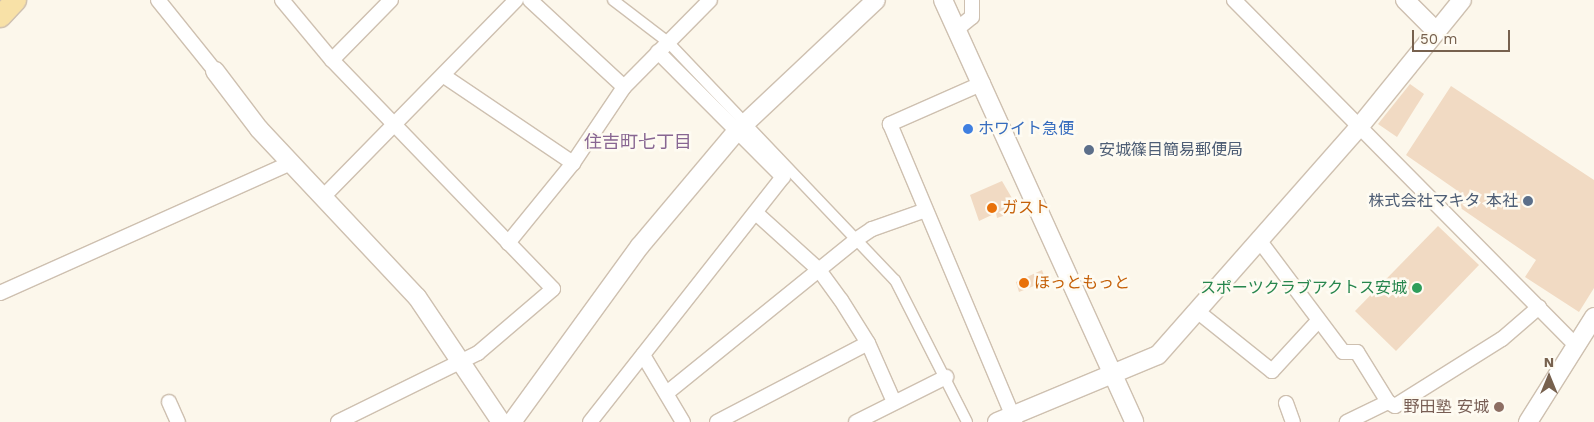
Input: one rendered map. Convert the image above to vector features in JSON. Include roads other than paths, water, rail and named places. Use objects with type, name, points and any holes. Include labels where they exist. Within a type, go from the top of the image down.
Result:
[{"type":"main road","points":[[0,16],[15,0]]},
{"type":"street","points":[[158,0],[291,163],[417,297],[459,363],[501,422]]},
{"type":"street","points":[[282,0],[332,60],[553,289],[478,353],[338,422]]},
{"type":"street","points":[[332,60],[391,0]]},
{"type":"street","points":[[323,197],[444,76],[516,0]]},
{"type":"street","points":[[530,0],[624,87]]},
{"type":"street","points":[[612,0],[663,47],[741,127],[857,239],[895,280],[968,422]]},
{"type":"street","points":[[512,422],[640,246],[741,127],[876,0]]},
{"type":"street","points":[[943,0],[983,83],[1134,422]]},
{"type":"street","points":[[957,29],[972,17],[972,0]]},
{"type":"street","points":[[1234,0],[1576,345]]},
{"type":"street","points":[[1405,0],[1436,31]]},
{"type":"street","points":[[983,83],[890,124],[923,211],[1008,420],[1114,377],[1158,355],[1360,126],[1462,0]]},
{"type":"street","points":[[508,243],[573,163],[624,87],[663,47],[700,3]]},
{"type":"street","points":[[444,76],[573,163]]},
{"type":"street","points":[[590,422],[783,177],[741,127]]},
{"type":"street","points":[[0,293],[291,163]]},
{"type":"street","points":[[668,392],[857,239],[872,229],[923,211]]},
{"type":"street","points":[[756,213],[818,270],[868,343],[894,402]]},
{"type":"street","points":[[1259,240],[1342,352],[1357,352],[1388,402],[1395,406],[1502,339],[1539,307]]},
{"type":"street","points":[[1197,311],[1272,371],[1318,322]]},
{"type":"street","points":[[1528,422],[1594,317]]},
{"type":"street","points":[[717,422],[868,343]]},
{"type":"street","points":[[643,355],[668,392],[684,422]]},
{"type":"street","points":[[856,422],[946,377]]},
{"type":"street","points":[[169,402],[178,422]]},
{"type":"street","points":[[1347,422],[1388,402]]},
{"type":"street","points":[[1286,403],[1293,422]]},
{"type":"street","points":[[600,409],[606,422]]},
{"type":"place","name":"ホワイト急便","points":[[968,129]]},
{"type":"place","name":"安城篠目簡易郵便局","points":[[1089,150]]},
{"type":"place","name":"株式会社マキタ 本社","points":[[1528,201]]},
{"type":"place","name":"ガスト","points":[[992,208]]},
{"type":"place","name":"ほっともっと","points":[[1024,283]]},
{"type":"place","name":"スポーツクラブアクトス安城","points":[[1417,288]]},
{"type":"place","name":"野田塾 安城","points":[[1499,407]]},
{"type":"district","name":"住吉町七丁目","points":[[638,142]]}]
